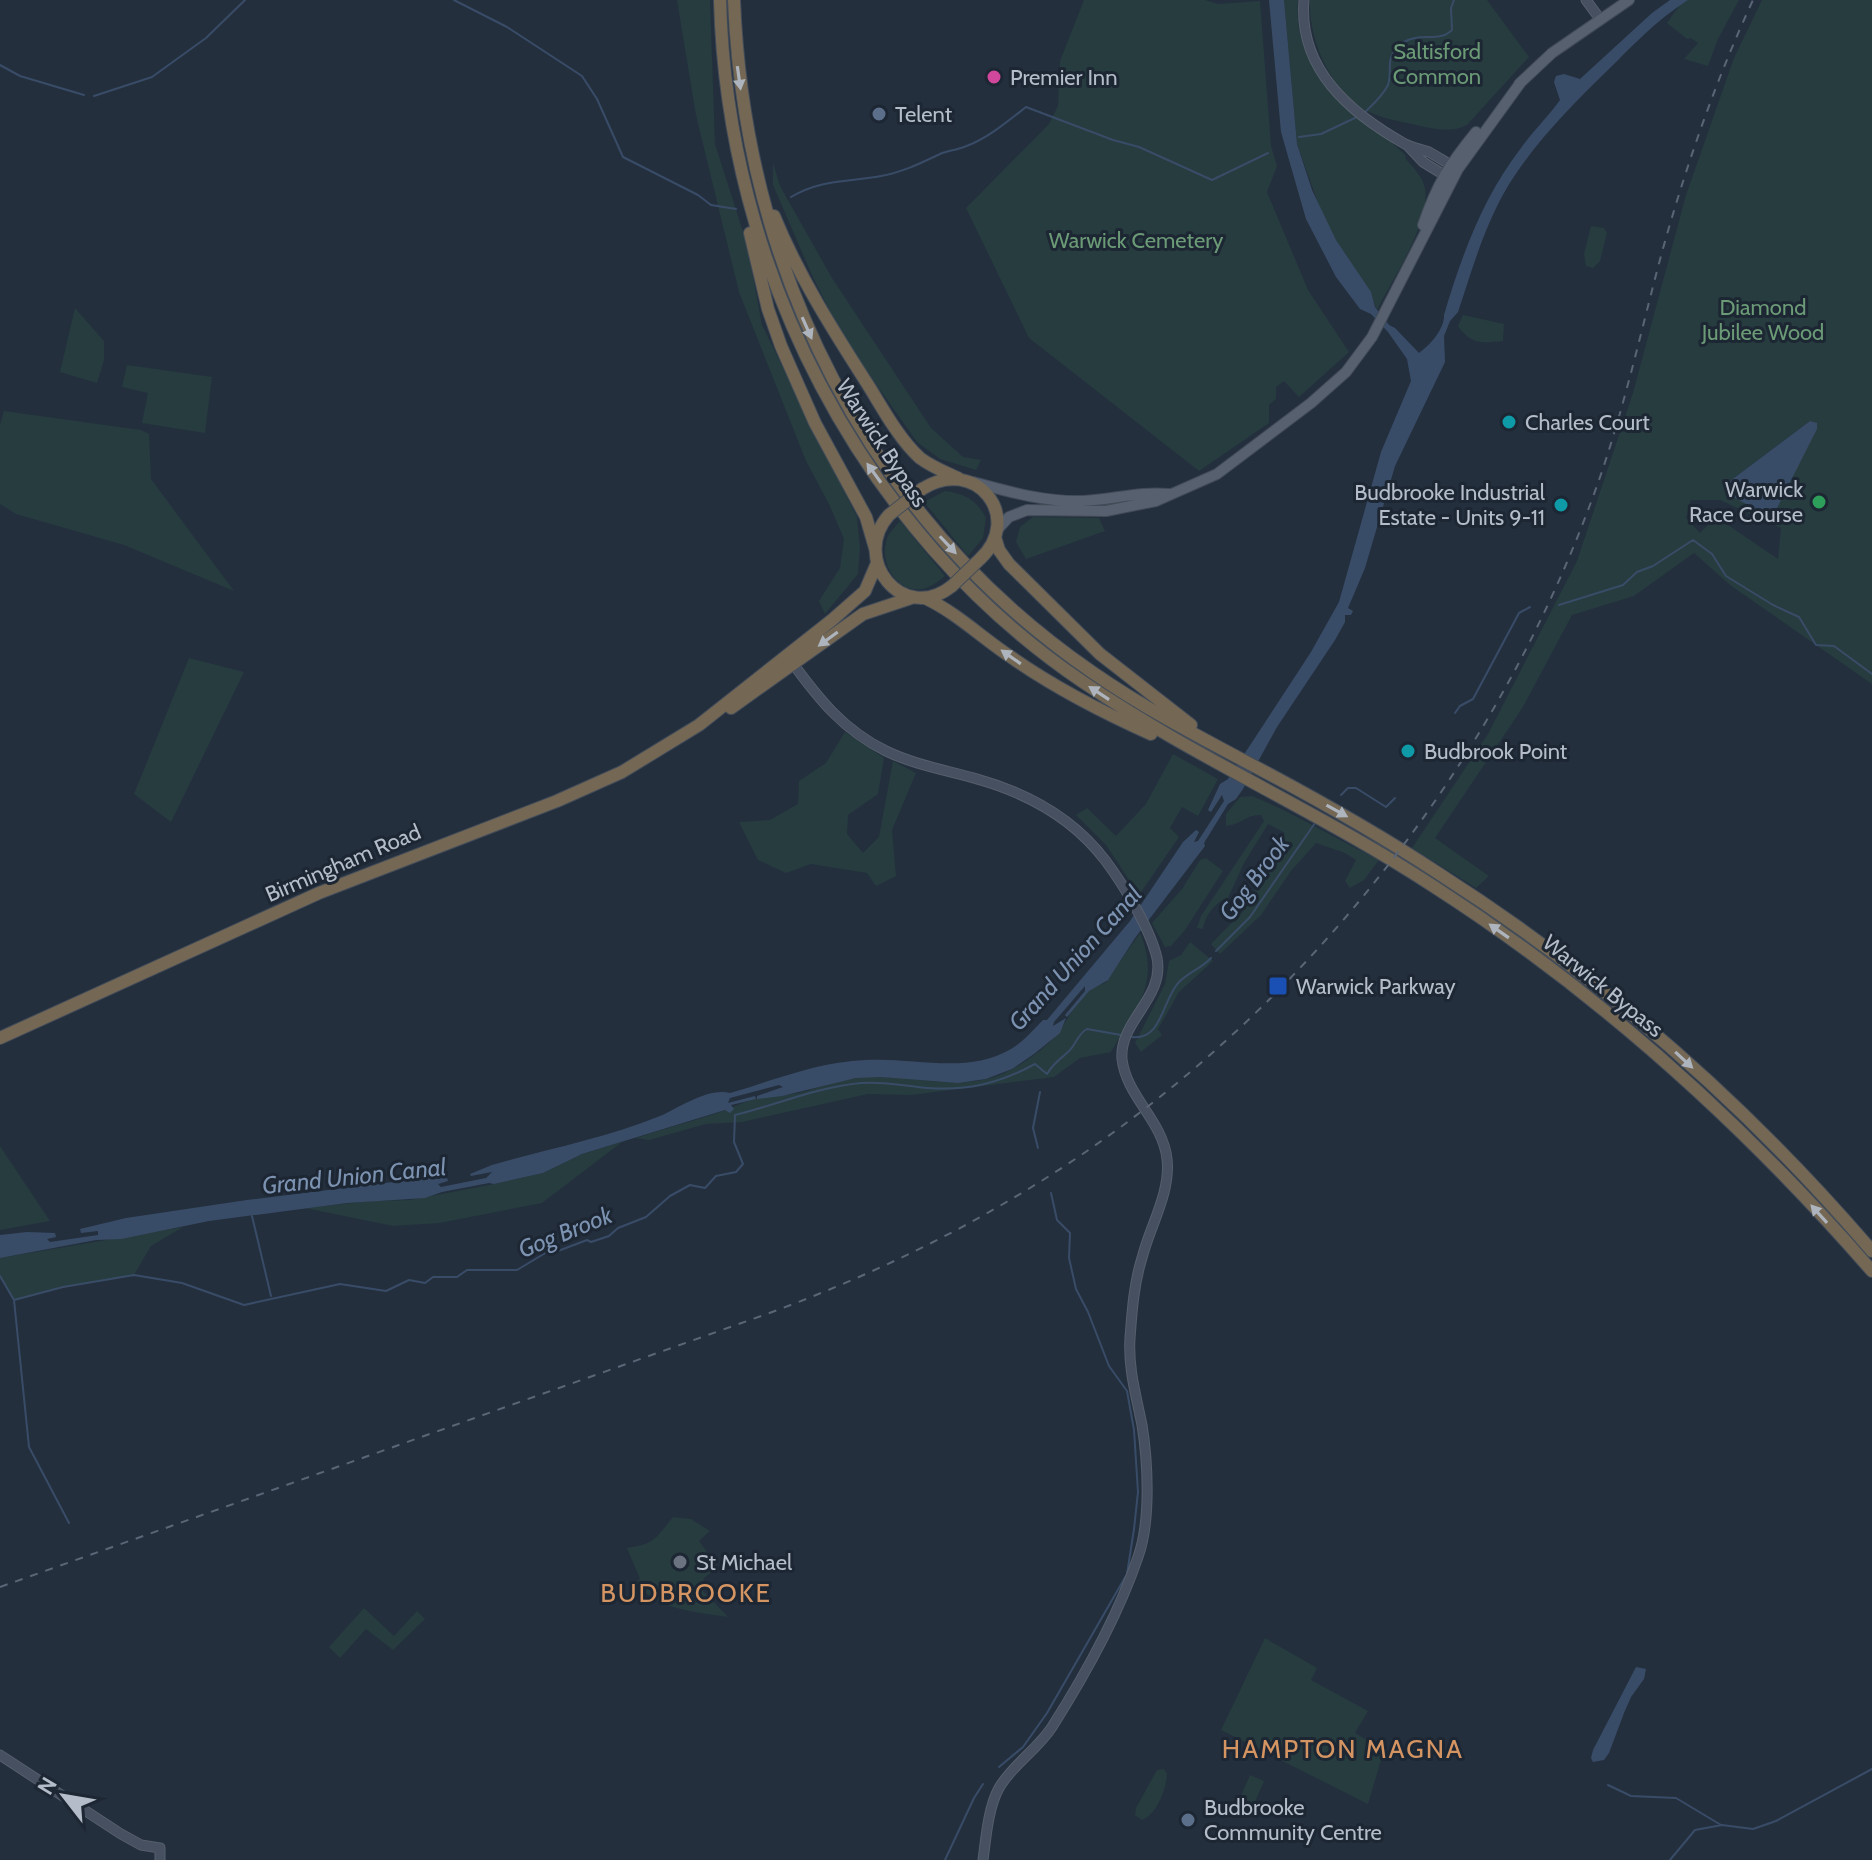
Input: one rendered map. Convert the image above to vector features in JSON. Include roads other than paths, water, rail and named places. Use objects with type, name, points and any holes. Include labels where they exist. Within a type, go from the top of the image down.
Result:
[{"type":"highway","name":"Warwick Bypass","points":[[720,0],[727,92],[745,191],[772,278],[807,359],[841,424],[902,512],[968,587],[1047,656],[1130,714],[1224,758],[1268,774],[1349,818],[1440,874],[1523,931],[1619,1004],[1748,1121],[1872,1251]]},
{"type":"highway","name":"Warwick Bypass","points":[[734,0],[738,71],[754,169],[785,273],[829,375],[869,442],[929,523],[994,592],[1063,651],[1265,787],[1345,831],[1445,894],[1526,949],[1609,1014],[1741,1132],[1872,1271]]},
{"type":"highway","points":[[754,169],[800,274],[873,394],[918,456],[934,467],[973,482],[986,492],[993,503],[999,550],[1009,564],[1100,654],[1224,758]]},
{"type":"highway","points":[[745,191],[753,248],[781,346],[820,435],[866,517],[877,563],[890,585],[911,598],[940,594],[980,559],[996,534]]},
{"type":"highway","points":[[875,548],[889,515],[922,489],[940,480],[958,478]]},
{"type":"highway","name":"Birmingham Road","points":[[0,1038],[319,893],[592,787],[638,764],[699,725],[724,713],[790,660],[860,596],[871,580],[877,563]]},
{"type":"highway","name":"Birmingham Road","points":[[790,660],[863,614],[911,598]]},
{"type":"highway","points":[[925,598],[946,608],[1000,650],[1054,685],[1127,723],[1224,758]]},
{"type":"main road","points":[[996,534],[1009,517],[1027,510],[1106,511],[1156,501],[1217,474],[1268,438],[1334,383],[1374,333],[1387,309],[1412,257],[1435,190],[1506,95],[1552,53],[1629,0]]},
{"type":"main road","points":[[973,482],[1054,501],[1171,494]]},
{"type":"street","points":[[1304,0],[1304,34],[1313,59],[1337,95],[1408,146],[1423,162],[1451,172]]},
{"type":"street","points":[[1586,0],[1600,19]]},
{"type":"street","points":[[790,660],[837,719],[874,745],[914,762],[1011,790],[1052,811],[1096,850],[1131,902],[1157,957],[1157,980],[1126,1036],[1122,1053],[1126,1078],[1159,1132],[1167,1164],[1163,1194],[1139,1269],[1130,1342],[1130,1367],[1144,1446],[1142,1543],[1111,1620],[1059,1716],[1039,1745],[999,1788],[983,1860]]},
{"type":"street","points":[[0,1755],[121,1834],[141,1845],[160,1848],[160,1860]]},
{"type":"water","points":[[1269,0],[1284,0],[1297,144],[1312,190],[1336,240],[1371,292],[1375,307],[1419,353],[1432,342],[1442,326],[1466,250],[1495,187],[1560,100],[1554,82],[1556,76],[1564,74],[1580,79],[1652,13],[1670,0],[1688,0],[1647,32],[1582,96],[1542,139],[1508,186],[1486,231],[1458,312],[1444,336],[1445,362],[1395,466],[1365,568],[1348,608],[1353,611],[1351,615],[1345,615],[1345,622],[1335,640],[1277,727],[1243,789],[1228,804],[1205,846],[1135,938],[1108,980],[1089,991],[1067,1017],[1065,1015],[1085,991],[1085,986],[1054,1022],[1053,1026],[1066,1018],[1060,1033],[1012,1069],[986,1079],[958,1083],[856,1078],[757,1099],[757,1096],[783,1087],[779,1085],[730,1098],[728,1103],[755,1096],[756,1099],[731,1105],[734,1109],[730,1113],[725,1110],[582,1154],[543,1173],[494,1184],[442,1192],[425,1198],[347,1203],[209,1221],[0,1258],[0,1235],[55,1233],[56,1237],[47,1239],[50,1242],[98,1235],[98,1231],[81,1233],[80,1229],[126,1218],[247,1200],[433,1177],[447,1178],[448,1181],[438,1184],[441,1187],[486,1178],[492,1172],[470,1174],[492,1165],[640,1124],[712,1093],[730,1093],[813,1068],[848,1061],[958,1063],[994,1057],[1015,1046],[1043,1020],[1047,1020],[1130,921],[1183,842],[1196,830],[1199,832],[1194,842],[1198,841],[1224,801],[1222,795],[1211,812],[1208,810],[1220,784],[1228,779],[1311,652],[1339,602],[1381,452],[1411,381],[1407,359],[1388,332],[1371,314],[1360,309],[1336,277],[1306,219],[1281,132]]},
{"type":"water","points":[[1810,421],[1817,423],[1817,429],[1774,514],[1768,516],[1728,494],[1726,484]]},
{"type":"water","points":[[1636,1667],[1646,1669],[1644,1679],[1631,1697],[1609,1753],[1604,1760],[1593,1762],[1593,1750]]},
{"type":"waterway","points":[[94,96],[152,77],[206,38],[245,0]]},
{"type":"waterway","points":[[454,0],[507,27],[582,76],[597,99],[623,157],[698,195],[711,205],[736,209]]},
{"type":"waterway","points":[[1363,114],[1386,89],[1390,60],[1400,45],[1414,38],[1440,36],[1452,30],[1451,8],[1454,0]]},
{"type":"waterway","points":[[0,65],[20,76],[84,95]]},
{"type":"waterway","points":[[791,197],[824,184],[881,176],[912,167],[972,144],[1026,107],[1139,147],[1212,180],[1268,153]]},
{"type":"waterway","points":[[1299,137],[1321,134],[1357,117]]},
{"type":"waterway","name":"Gog Brook","points":[[1559,605],[1623,585],[1637,572],[1653,566],[1693,540],[1712,554],[1726,576],[1799,617],[1816,645],[1834,646],[1872,674]]},
{"type":"waterway","name":"Gog Brook","points":[[1455,713],[1460,706],[1473,699],[1519,613],[1530,607]]},
{"type":"waterway","name":"Gog Brook","points":[[1341,795],[1348,788],[1356,788],[1386,807],[1395,798]]},
{"type":"waterway","name":"Gog Brook","points":[[1216,951],[1250,917],[1315,823]]},
{"type":"waterway","name":"Gog Brook","points":[[1132,1037],[1150,1033],[1179,982],[1211,958]]},
{"type":"waterway","name":"Gog Brook","points":[[0,1276],[14,1300],[63,1287],[134,1275],[182,1283],[244,1305],[340,1284],[386,1291],[409,1280],[425,1283],[433,1277],[457,1277],[467,1270],[517,1270],[547,1252],[609,1236],[618,1228],[646,1217],[670,1196],[690,1185],[705,1188],[716,1176],[736,1172],[743,1164],[734,1142],[735,1115],[845,1085],[886,1083],[943,1089],[970,1087],[996,1081],[1035,1064],[1047,1074],[1087,1029],[1121,1035]]},
{"type":"waterway","points":[[1038,1148],[1033,1128],[1040,1092]]},
{"type":"waterway","points":[[999,1767],[1023,1747],[1047,1713],[1127,1574],[1138,1492],[1134,1430],[1127,1391],[1109,1366],[1076,1289],[1069,1258],[1070,1233],[1057,1220],[1051,1193]]},
{"type":"waterway","points":[[252,1216],[271,1296]]},
{"type":"waterway","points":[[14,1300],[29,1447],[69,1523]]},
{"type":"waterway","points":[[1670,1860],[1695,1830],[1722,1825],[1753,1829],[1776,1821],[1872,1769]]},
{"type":"waterway","points":[[945,1860],[983,1784]]},
{"type":"waterway","points":[[1608,1785],[1631,1796],[1676,1798],[1721,1825]]},
{"type":"railway","points":[[0,1587],[764,1315],[867,1274],[966,1225],[1030,1188],[1124,1125],[1212,1053],[1294,974],[1370,888],[1438,797],[1499,700],[1551,599],[1604,464],[1691,156],[1753,0]]},
{"type":"place","name":"Premier Inn","points":[[994,77]]},
{"type":"place","name":"Telent","points":[[879,114]]},
{"type":"place","name":"Charles Court","points":[[1509,422]]},
{"type":"place","name":"Warwick Race Course","points":[[1819,502]]},
{"type":"place","name":"Budbrooke Industrial Estate - Units 9-11","points":[[1561,505]]},
{"type":"place","name":"Budbrook Point","points":[[1408,751]]},
{"type":"place","name":"Warwick Parkway","points":[[1278,986]]},
{"type":"place","name":"St Michael","points":[[680,1562]]},
{"type":"place","name":"Budbrooke Community Centre","points":[[1188,1820]]},
{"type":"district","name":"BUDBROOKE","points":[[686,1593]]},
{"type":"district","name":"HAMPTON MAGNA","points":[[1343,1749]]},
{"type":"park label","name":"Saltisford Common","points":[[1437,64]]},
{"type":"park label","name":"Warwick Cemetery","points":[[1136,240]]},
{"type":"park label","name":"Diamond Jubilee Wood","points":[[1763,320]]},
{"type":"water label","name":"Grand Union Canal","points":[[1075,958]]},
{"type":"water label","name":"Grand Union Canal","points":[[354,1176]]}]
